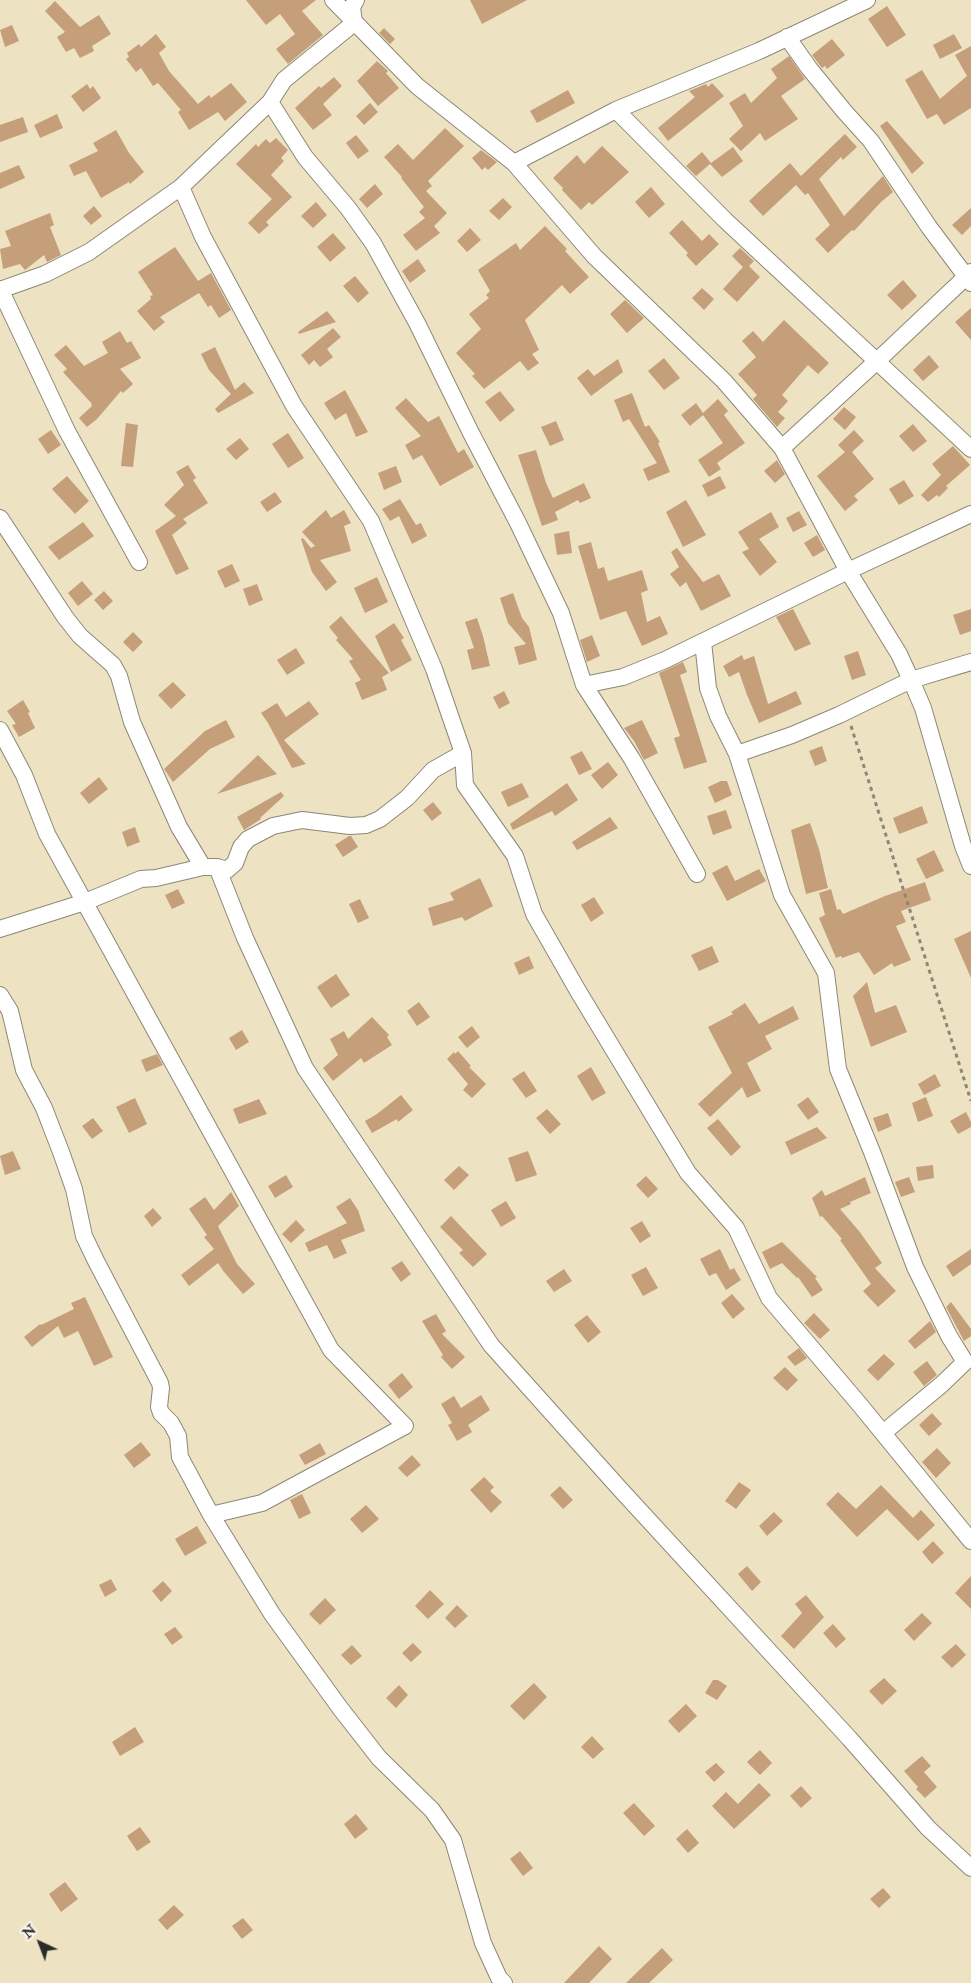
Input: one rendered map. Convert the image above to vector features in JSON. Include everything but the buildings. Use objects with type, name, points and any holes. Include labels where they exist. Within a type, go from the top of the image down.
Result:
[{"type":"street","points":[[334,0],[354,23],[417,86],[514,163],[594,256],[724,381],[782,448],[848,570],[889,636],[911,680],[923,708],[963,846],[971,866]]},
{"type":"street","points":[[354,23],[352,7],[356,0]]},
{"type":"street","points":[[514,163],[616,110],[787,37],[867,0]]},
{"type":"street","points":[[139,562],[67,431],[0,290],[45,274],[89,252],[181,187],[270,102],[284,80],[354,23]]},
{"type":"street","points":[[782,448],[970,277],[923,220],[871,141],[808,68],[787,37]]},
{"type":"street","points":[[270,102],[305,158],[348,208],[373,243],[417,322],[561,613],[584,686],[632,759],[697,874]]},
{"type":"street","points":[[616,110],[725,220],[971,449]]},
{"type":"street","points":[[181,187],[203,236],[294,406],[371,520],[434,669],[462,753],[465,785],[515,856],[534,914],[578,991],[688,1173],[736,1228],[769,1298],[971,1541]]},
{"type":"street","points":[[584,686],[624,677],[703,642],[848,570],[971,514]]},
{"type":"street","points":[[0,518],[65,617],[80,636],[113,665],[116,670],[136,731],[179,827],[210,867],[305,1068],[491,1345],[620,1489],[849,1738],[928,1828],[971,1868]]},
{"type":"street","points":[[703,642],[708,688],[718,716],[737,754],[782,895],[826,973],[838,1069],[872,1152],[914,1267],[949,1336],[965,1362],[942,1385],[883,1433]]},
{"type":"street","points":[[737,754],[792,735],[911,680],[971,662]]},
{"type":"street","points":[[0,730],[24,775],[47,834],[331,1350],[405,1426],[262,1503],[212,1515]]},
{"type":"street","points":[[0,929],[84,902],[141,879],[156,878],[210,867],[227,870],[232,866],[248,839],[273,826],[302,820],[350,826],[366,825],[380,819],[408,798],[433,770],[462,753]]},
{"type":"street","points":[[0,995],[10,1011],[24,1070],[44,1108],[61,1152],[74,1190],[84,1236],[160,1383],[159,1407],[161,1413],[171,1423],[178,1436],[180,1457],[212,1515],[272,1614],[379,1758],[432,1810],[453,1840],[483,1943],[499,1978],[504,1983]]},
{"type":"path","points":[[846,711],[971,1101]]}]
